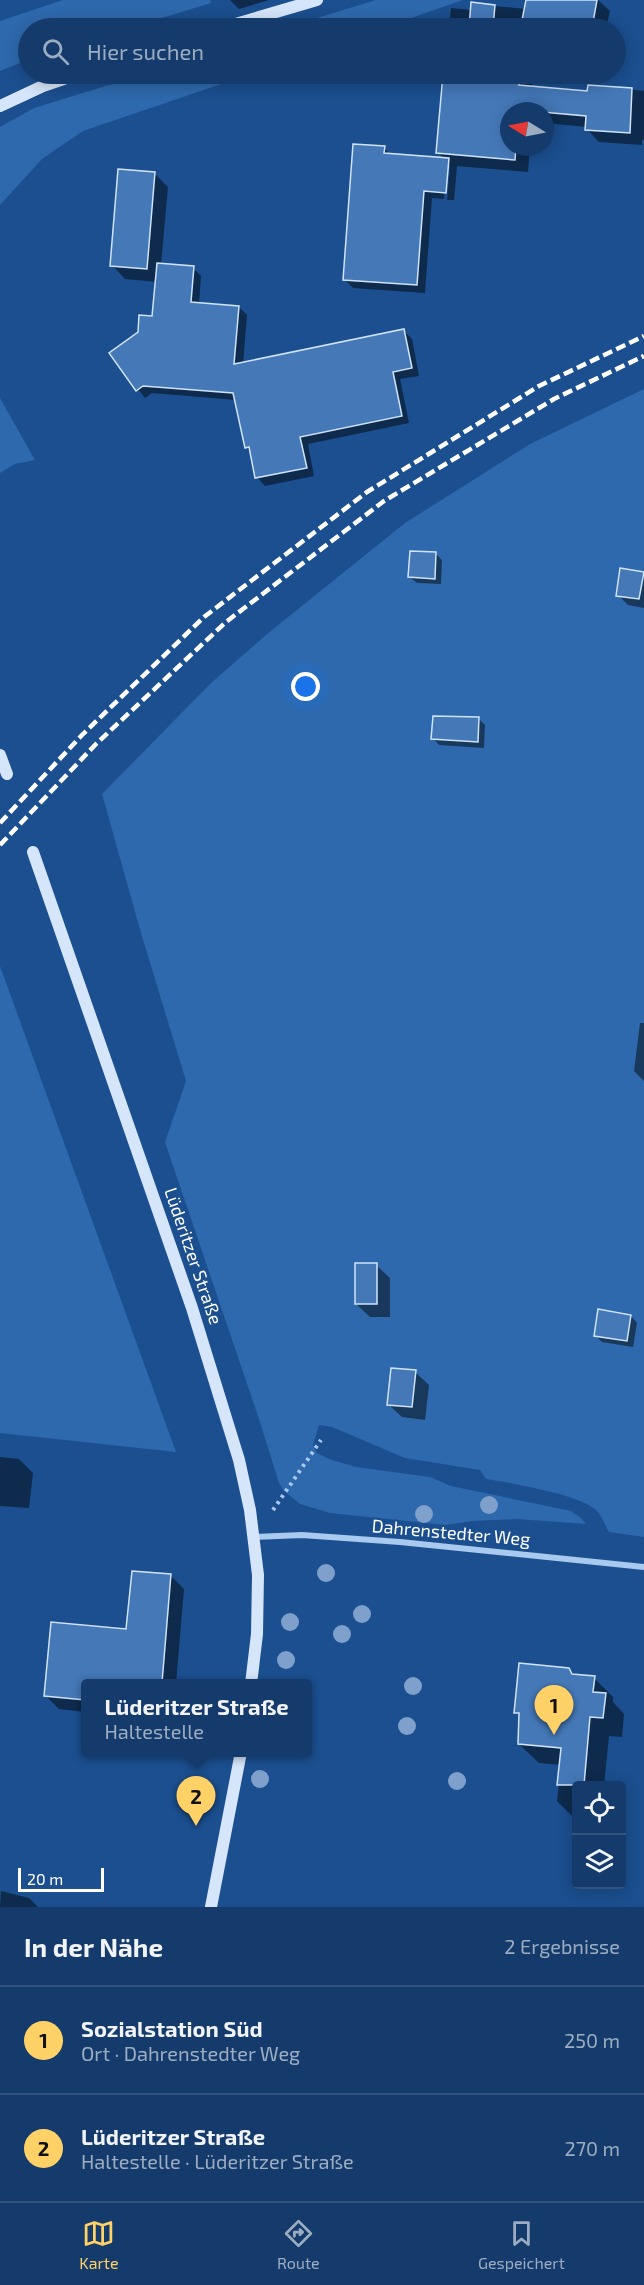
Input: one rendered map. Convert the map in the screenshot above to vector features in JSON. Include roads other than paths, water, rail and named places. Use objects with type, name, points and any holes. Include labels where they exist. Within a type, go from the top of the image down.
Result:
[{"type":"main road","points":[[256,18],[317,0]]},
{"type":"main road","points":[[0,106],[49,84]]},
{"type":"main road","points":[[0,755],[7,774]]},
{"type":"main road","name":"Lüderitzer Straße","points":[[33,852],[196,1319],[239,1460],[254,1537],[258,1575],[257,1634],[251,1679]]},
{"type":"main road","points":[[211,1907],[240,1757]]},
{"type":"street","name":"Dahrenstedter Weg","points":[[254,1537],[302,1536],[400,1542],[644,1567]]},
{"type":"railway","points":[[0,823],[82,735],[204,617],[367,492],[539,386],[644,336]]},
{"type":"railway","points":[[0,845],[96,744],[226,622],[384,501],[554,399],[644,356]]},
{"type":"place","name":"Sozialstation Süd","points":[[554,1735]]},
{"type":"place","name":"Lüderitzer Straße","points":[[196,1826]]}]
